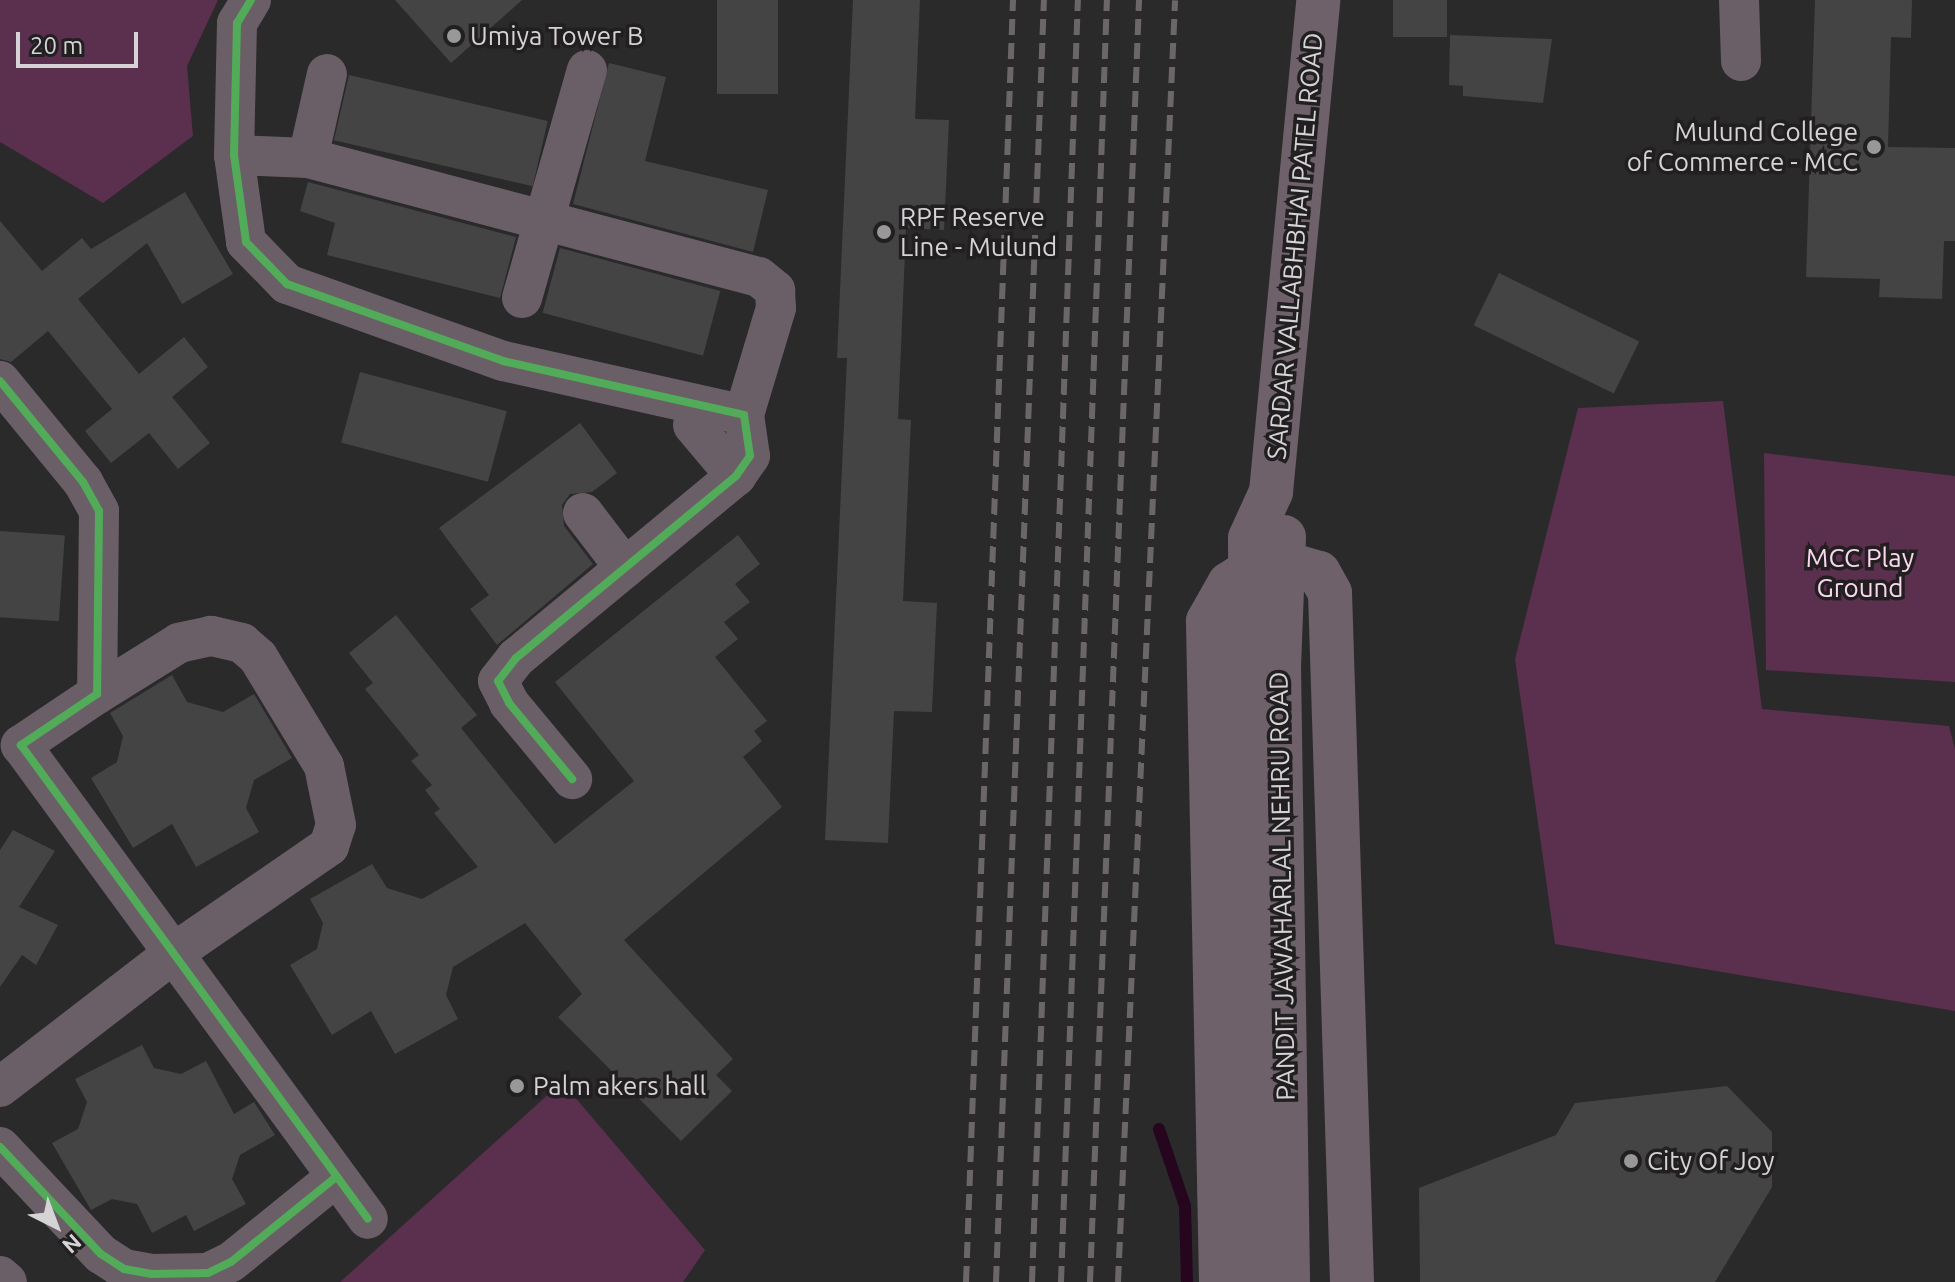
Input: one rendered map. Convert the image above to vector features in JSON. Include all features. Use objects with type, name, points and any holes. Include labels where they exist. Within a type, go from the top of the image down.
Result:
[{"type":"main road","name":"SARDAR VALLABHBHAI PATEL ROAD","points":[[1266,567],[1250,538],[1271,492],[1318,0]]},
{"type":"main road","name":"PANDIT JAWAHARLAL NEHRU ROAD","points":[[1266,567],[1246,664],[1270,1210],[1288,1282]]},
{"type":"main road","name":"PANDIT JAWAHARLAL NEHRU ROAD","points":[[1253,1282],[1270,1210],[1279,665],[1266,567]]},
{"type":"main road","points":[[1221,1282],[1208,621],[1229,584],[1266,567],[1319,573],[1330,593],[1352,1282]]},
{"type":"street","points":[[251,0],[237,23],[234,155],[246,242],[287,284],[503,361],[744,415]]},
{"type":"street","points":[[1739,0],[1741,61]]},
{"type":"street","points":[[522,298],[587,70]]},
{"type":"street","points":[[308,158],[327,74]]},
{"type":"street","points":[[234,155],[308,158],[766,281],[775,290],[776,308],[744,415],[750,456],[727,466],[616,557],[516,658],[498,681],[572,779]]},
{"type":"street","points":[[0,381],[83,482],[99,511],[97,694]]},
{"type":"street","points":[[693,425],[727,466]]},
{"type":"street","points":[[583,513],[616,557]]},
{"type":"street","points":[[0,1087],[175,952],[329,846],[336,825],[324,766],[258,657],[242,643],[211,636],[179,643],[97,694],[10,741],[175,952],[368,1219]]},
{"type":"street","points":[[0,1147],[101,1254],[124,1269],[151,1274],[208,1273],[231,1262],[336,1177]]},
{"type":"street","points":[[0,1276],[7,1282]]},
{"type":"green space","points":[[0,0],[218,0],[187,66],[193,136],[103,203],[0,142]]},
{"type":"green space","points":[[1723,401],[1762,709],[1949,726],[1955,749],[1955,1011],[1555,944],[1515,659],[1578,408]]},
{"type":"green space","name":"MCC Play Ground","points":[[1764,453],[1955,476],[1955,682],[1766,670]]},
{"type":"green space","points":[[562,1082],[705,1250],[683,1282],[340,1282]]},
{"type":"building","name":"Umiya Tower B","points":[[395,0],[522,0],[451,63]]},
{"type":"building","points":[[717,0],[778,0],[778,94],[717,94]]},
{"type":"building","points":[[853,0],[920,0],[915,119],[949,120],[944,230],[906,228],[898,419],[911,420],[903,601],[937,603],[932,712],[894,711],[888,843],[825,840],[847,358],[837,358]]},
{"type":"building","points":[[1393,0],[1447,0],[1447,37],[1393,37]]},
{"type":"building","name":"Mulund College of Commerce - MCC","points":[[1815,0],[1912,0],[1911,38],[1891,37],[1888,147],[1955,148],[1955,241],[1944,241],[1942,299],[1879,297],[1880,279],[1806,277]]},
{"type":"building","points":[[1450,35],[1552,39],[1543,103],[1463,96],[1463,86],[1449,85]]},
{"type":"building","points":[[609,63],[666,77],[645,161],[768,190],[753,252],[573,204]]},
{"type":"building","points":[[349,75],[548,121],[533,186],[334,140]]},
{"type":"building","points":[[308,182],[516,237],[500,298],[327,255],[335,223],[300,211]]},
{"type":"building","points":[[185,192],[233,274],[182,304],[147,243],[78,299],[139,374],[184,337],[208,367],[172,397],[210,443],[178,469],[149,433],[111,463],[85,431],[112,409],[48,331],[11,362],[0,359],[0,221],[42,271],[82,238],[91,249]]},
{"type":"building","points":[[560,248],[720,291],[703,356],[543,313]]},
{"type":"building","points":[[1499,273],[1639,341],[1614,394],[1474,325]]},
{"type":"building","points":[[360,372],[507,411],[488,482],[341,443]]},
{"type":"building","points":[[580,423],[617,473],[592,492],[570,494],[562,505],[564,526],[593,564],[497,645],[470,609],[489,595],[439,528]]},
{"type":"building","points":[[0,531],[65,536],[59,621],[0,617]]},
{"type":"building","points":[[738,535],[760,564],[735,584],[750,602],[724,622],[738,639],[715,657],[767,721],[754,731],[762,741],[743,757],[782,807],[624,940],[733,1059],[716,1075],[732,1091],[681,1141],[558,1017],[582,994],[525,923],[453,967],[446,995],[458,1019],[395,1054],[371,1011],[332,1035],[290,965],[317,949],[323,923],[310,899],[372,864],[387,888],[422,899],[478,867],[434,813],[440,809],[425,790],[432,785],[411,761],[419,755],[365,689],[373,683],[349,653],[396,615],[477,715],[461,728],[555,844],[634,781],[555,682]]},
{"type":"building","points":[[172,675],[187,702],[223,712],[254,694],[292,758],[254,780],[246,808],[259,832],[196,867],[172,824],[133,848],[91,778],[117,762],[123,736],[110,713]]},
{"type":"building","points":[[13,830],[55,851],[19,907],[58,925],[36,965],[22,955],[0,987],[0,850]]},
{"type":"building","points":[[142,1045],[154,1068],[181,1074],[206,1061],[234,1114],[254,1102],[275,1135],[240,1155],[232,1179],[246,1204],[194,1231],[186,1215],[152,1233],[137,1204],[112,1199],[91,1210],[52,1143],[78,1129],[87,1102],[75,1079]]},
{"type":"building","name":"City Of Joy","points":[[1727,1086],[1772,1132],[1772,1187],[1715,1282],[1420,1282],[1419,1188],[1556,1135],[1575,1103]]},
{"type":"waterway","points":[[1159,1129],[1185,1206],[1187,1282]]},
{"type":"railway","points":[[966,1282],[1013,0]]},
{"type":"railway","points":[[996,1282],[1044,0]]},
{"type":"railway","points":[[1032,1282],[1078,0]]},
{"type":"railway","points":[[1061,1282],[1107,0]]},
{"type":"railway","points":[[1090,1282],[1139,0]]},
{"type":"railway","points":[[1118,1282],[1175,0]]},
{"type":"cycle path","points":[[251,0],[237,23],[234,155],[246,242],[287,284],[503,361],[744,415],[750,456],[736,476],[516,658],[498,681],[509,703],[572,779]]},
{"type":"cycle path","points":[[0,381],[83,482],[99,511],[97,694],[21,745],[368,1219]]},
{"type":"cycle path","points":[[0,1147],[101,1254],[124,1269],[151,1274],[208,1273],[231,1262],[336,1177]]},
{"type":"place","name":"Umiya Tower B","points":[[454,36]]},
{"type":"place","name":"Mulund College of Commerce - MCC","points":[[1874,147]]},
{"type":"place","name":"RPF Reserve Line - Mulund","points":[[884,232]]},
{"type":"place","name":"Palm akers hall","points":[[517,1086]]},
{"type":"place","name":"City Of Joy","points":[[1631,1161]]}]
